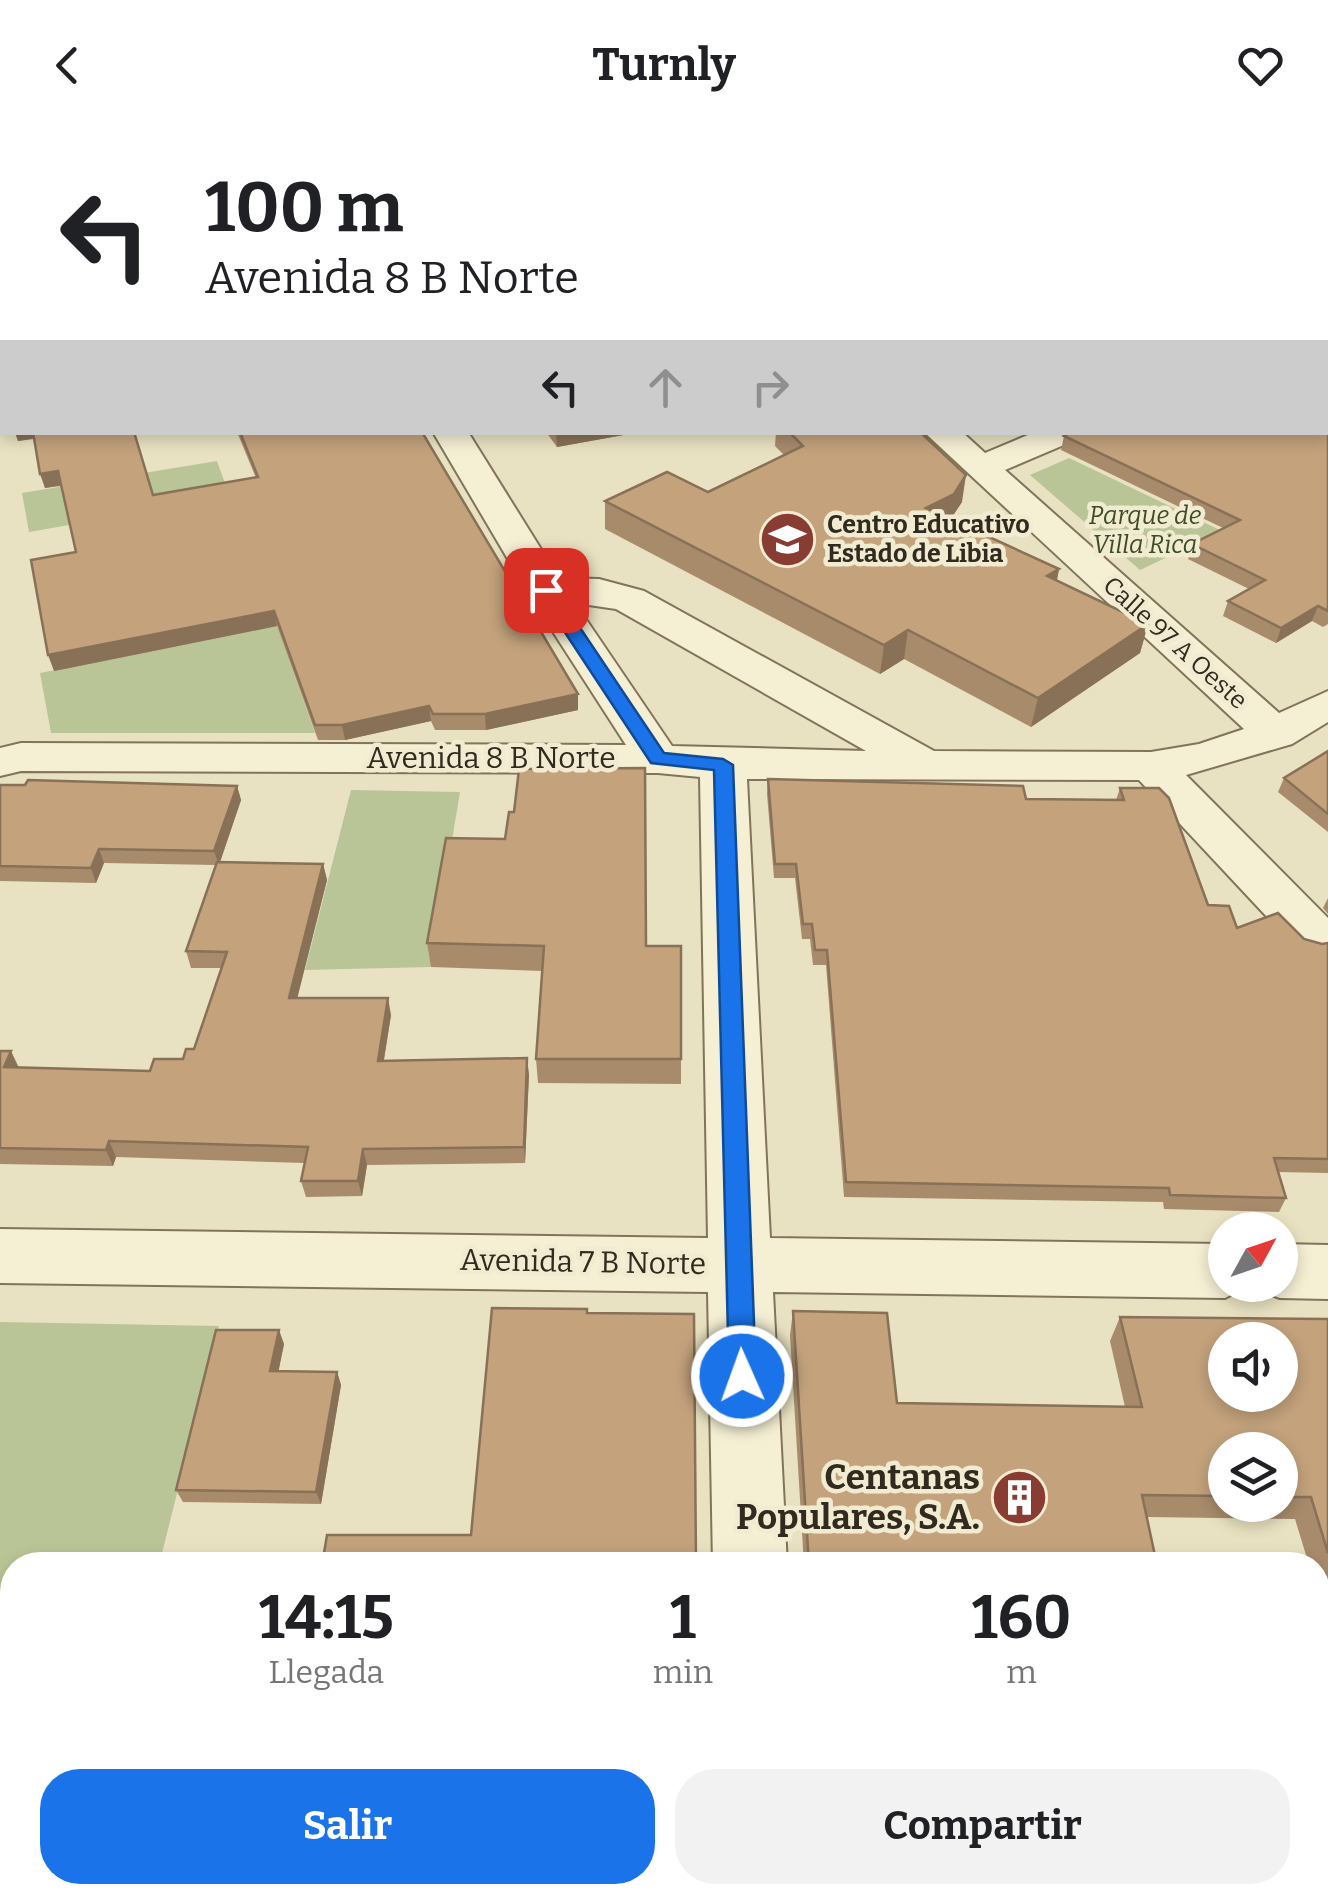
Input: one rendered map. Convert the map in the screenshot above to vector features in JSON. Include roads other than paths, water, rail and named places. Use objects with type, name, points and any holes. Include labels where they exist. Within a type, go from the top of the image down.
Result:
[{"type":"street","points":[[452,435],[546,590],[658,758]]},
{"type":"street","name":"Calle 97 A Oeste","points":[[943,435],[1276,734]]},
{"type":"street","points":[[980,468],[1059,435]]},
{"type":"street","points":[[546,590],[600,591],[630,600],[923,765]]},
{"type":"street","name":"Avenida 8 B Norte","points":[[7,754],[658,758],[723,765],[1151,766],[1205,761],[1276,734],[1328,704]]},
{"type":"street","points":[[723,765],[749,1552]]},
{"type":"street","points":[[1151,766],[1316,937]]},
{"type":"street","name":"Avenida 7 B Norte","points":[[0,1256],[1208,1271]]},
{"type":"street","points":[[1298,1272],[1328,1272]]},
{"type":"place","name":"Centro Educativo Estado de Libia","points":[[788,539]]},
{"type":"place","name":"Centanas Populares, S.A.","points":[[1019,1497]]},
{"type":"park label","name":"Parque de Villa Rica","points":[[1145,530]]}]
